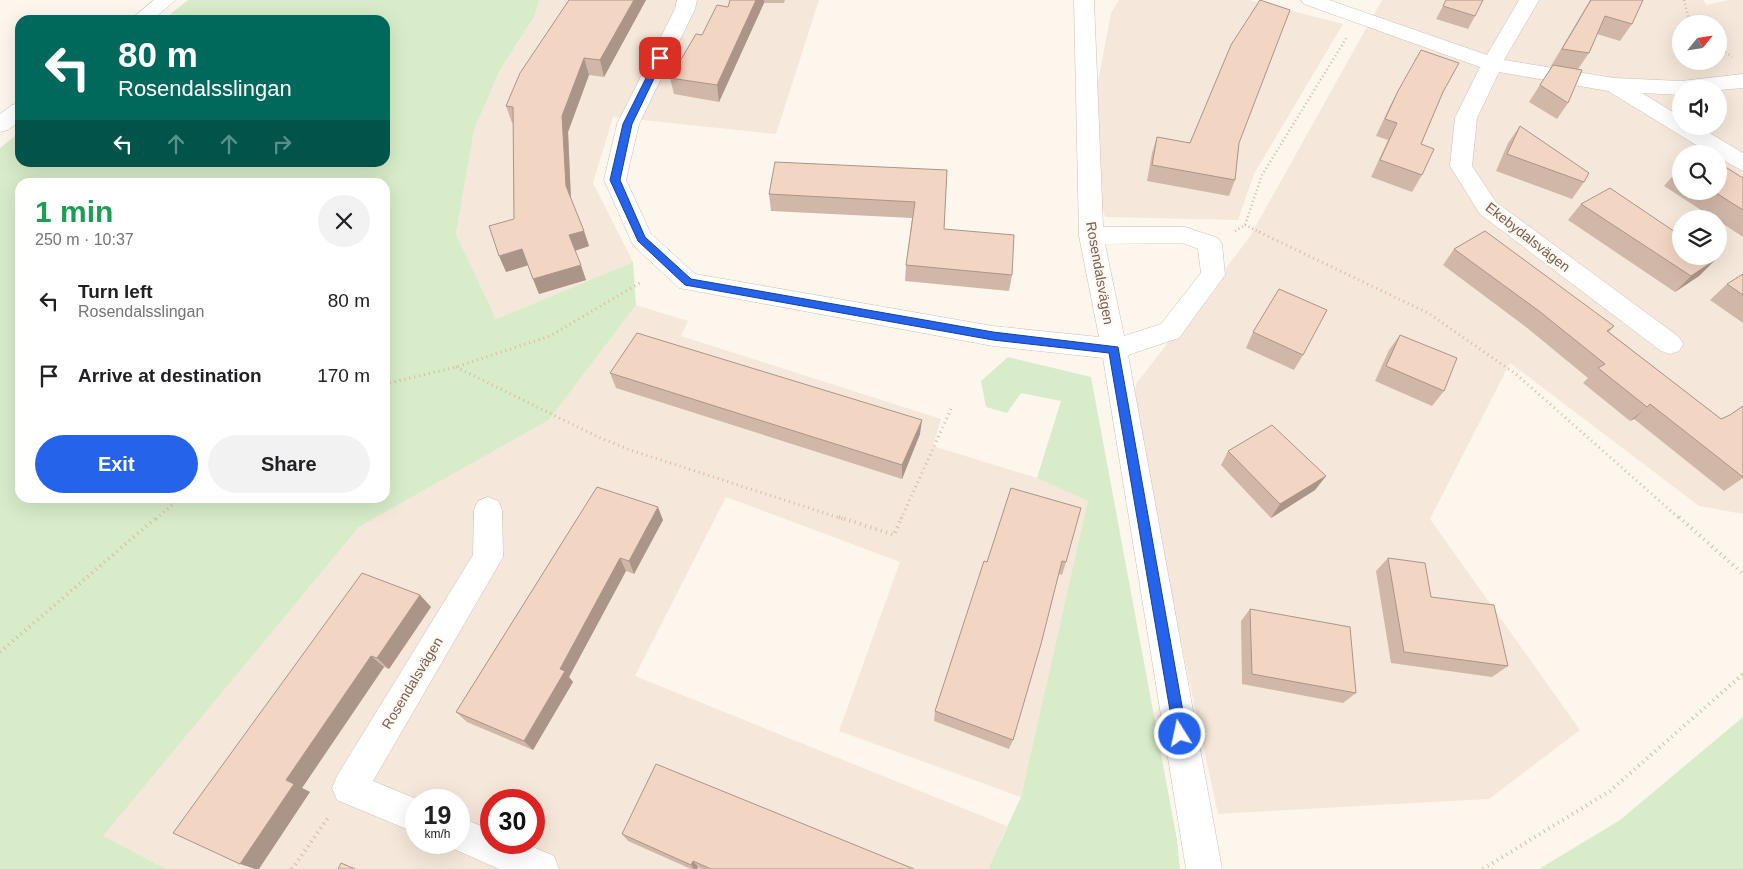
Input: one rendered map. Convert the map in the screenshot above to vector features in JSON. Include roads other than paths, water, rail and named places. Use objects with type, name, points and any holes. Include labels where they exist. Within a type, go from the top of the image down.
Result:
[{"type":"street","points":[[146,15],[166,0]]},
{"type":"street","points":[[687,0],[685,10],[628,124],[615,180],[641,239],[688,282],[993,336],[1114,350],[1170,331],[1213,274],[1210,244],[1185,235],[1091,236]]},
{"type":"street","name":"Rosendalsvägen","points":[[1084,0],[1091,236],[1114,350],[1204,869]]},
{"type":"street","points":[[1311,0],[1492,64],[1551,76],[1614,85],[1681,88],[1743,81]]},
{"type":"street","name":"Ekebydalsvägen","points":[[1529,0],[1492,64],[1466,118],[1461,166],[1488,208],[1670,344]]},
{"type":"street","points":[[1614,85],[1672,120]]},
{"type":"street","points":[[0,125],[15,114]]},
{"type":"street","points":[[1697,135],[1743,163]]},
{"type":"street","name":"Rosendalsvägen","points":[[405,811],[349,788],[488,557],[488,510]]},
{"type":"street","points":[[470,839],[541,869]]}]
